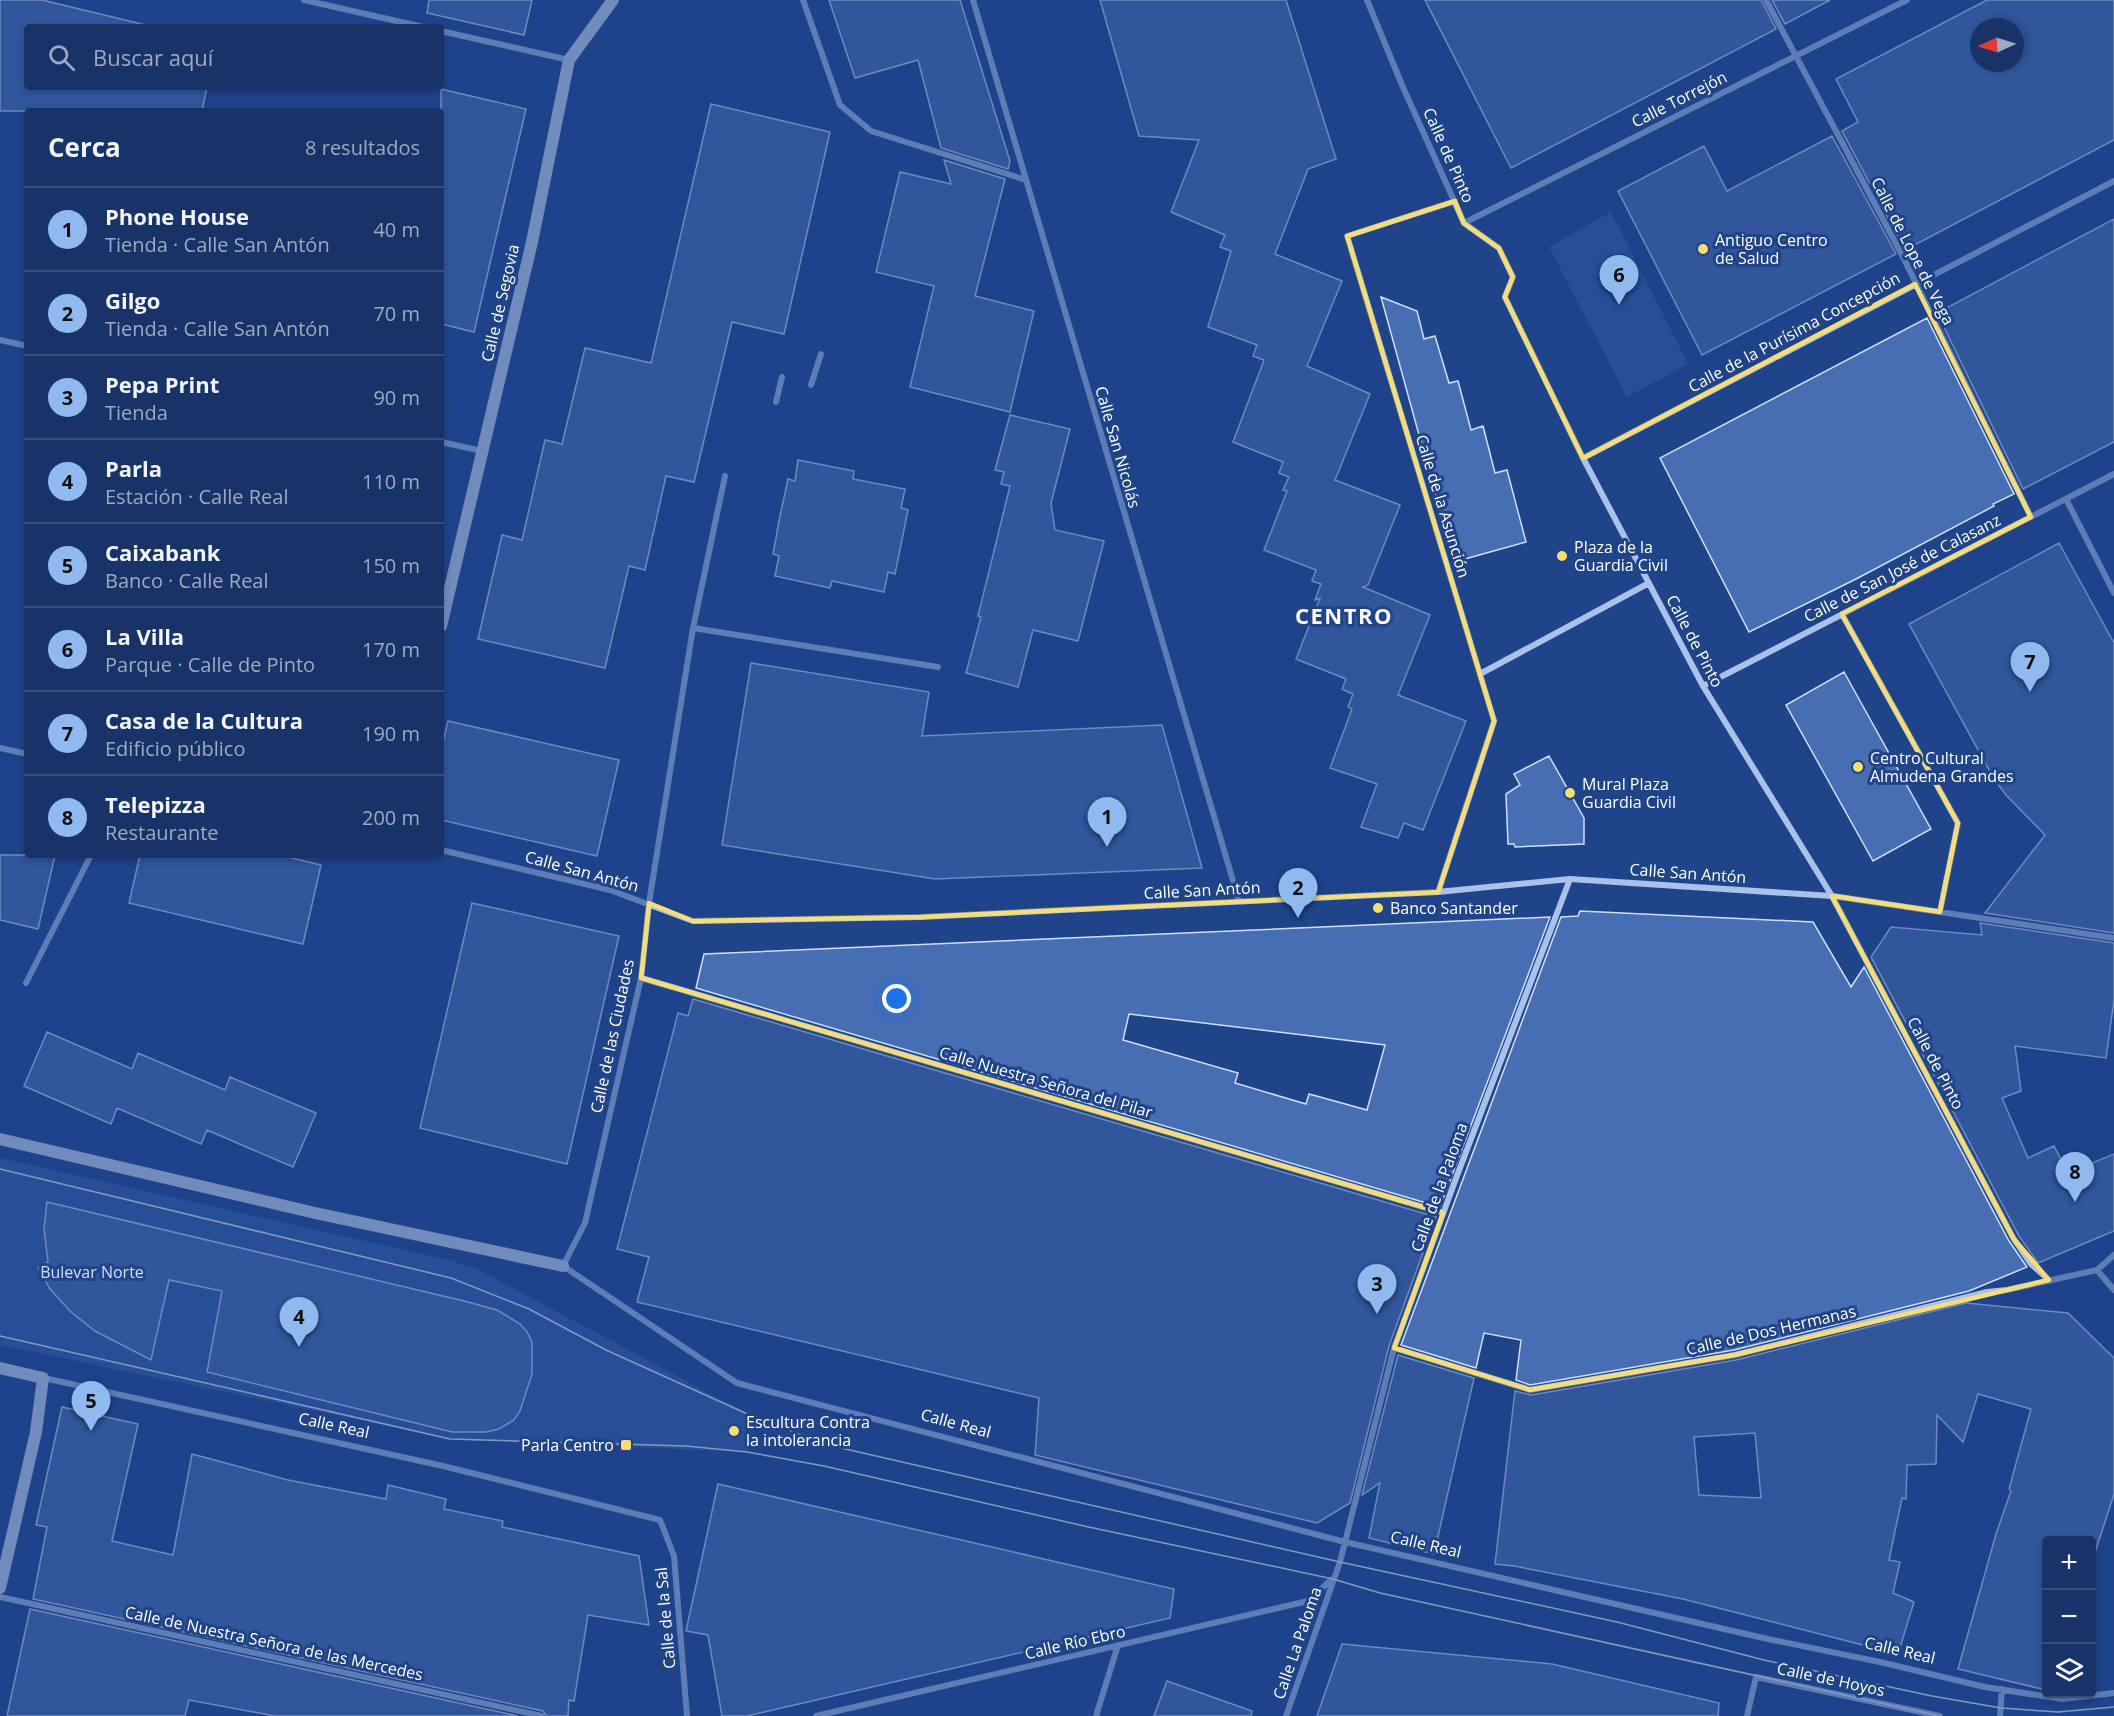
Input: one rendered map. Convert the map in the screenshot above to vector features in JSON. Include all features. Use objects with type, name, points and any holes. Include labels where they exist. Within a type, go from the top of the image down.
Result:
[{"type":"street","points":[[304,0],[410,24]]},
{"type":"street","name":"Calle de Segovia","points":[[444,613],[532,242],[569,60],[613,0]]},
{"type":"street","points":[[803,0],[840,105],[871,131],[1026,180]]},
{"type":"street","name":"Calle San Nicolás","points":[[973,0],[1239,902]]},
{"type":"street","name":"Calle de Pinto","points":[[1367,0],[1402,85],[1464,223],[1499,248],[1513,277],[1505,297],[1583,458],[1703,686],[1832,896],[2014,1239],[2031,1264],[2049,1280]]},
{"type":"street","name":"Calle de Lope de Vega","points":[[1766,0],[1916,284],[2031,516]]},
{"type":"street","name":"Calle Torrejón","points":[[1464,223],[1907,0]]},
{"type":"street","points":[[444,32],[569,60]]},
{"type":"street","name":"Calle de la Purísima Concepción","points":[[1583,458],[2114,181]]},
{"type":"street","name":"Calle de la Asunción","points":[[1438,892],[1494,721],[1347,236],[1455,201]]},
{"type":"street","points":[[0,340],[24,345]]},
{"type":"street","points":[[811,385],[821,354]]},
{"type":"street","points":[[776,402],[782,377]]},
{"type":"street","points":[[444,442],[482,451]]},
{"type":"street","name":"Calle de San José de Calasanz","points":[[1703,686],[2114,474]]},
{"type":"street","name":"Calle de las Ciudades","points":[[563,1266],[585,1223],[641,978],[649,903],[693,628],[725,476]]},
{"type":"street","points":[[2066,499],[2114,593]]},
{"type":"street","points":[[1480,674],[1649,583]]},
{"type":"street","points":[[1842,614],[1958,823],[1940,912]]},
{"type":"street","points":[[693,628],[938,667]]},
{"type":"street","points":[[0,748],[24,753]]},
{"type":"street","name":"Calle San Antón","points":[[444,851],[610,890],[693,921],[920,917],[1239,902],[1438,892],[1570,879],[1832,896],[2114,938]]},
{"type":"street","points":[[26,983],[89,858]]},
{"type":"street","name":"Calle de la Paloma","points":[[1333,1579],[1340,1562],[1394,1348],[1570,879]]},
{"type":"street","name":"Calle Nuestra Señora del Pilar","points":[[641,978],[1443,1213]]},
{"type":"street","points":[[0,1139],[315,1213],[563,1266]]},
{"type":"street","name":"Calle de Dos Hermanas","points":[[1394,1348],[1530,1390],[1735,1355],[1987,1292],[2007,1290],[2097,1270],[2114,1255]]},
{"type":"street","name":"Calle Real","points":[[563,1266],[737,1383],[1345,1542],[1768,1639],[1985,1687],[2062,1699],[2114,1693]]},
{"type":"street","points":[[2097,1270],[2114,1290]]},
{"type":"street","name":"Calle Real","points":[[0,1368],[443,1466],[660,1520]]},
{"type":"street","points":[[0,1588],[36,1432],[43,1378]]},
{"type":"street","name":"Calle de la Sal","points":[[660,1520],[674,1556],[687,1716]]},
{"type":"street","name":"Calle Río Ebro","points":[[816,1716],[1308,1601],[1333,1579]]},
{"type":"street","name":"Calle La Paloma","points":[[1286,1716],[1333,1579]]},
{"type":"street","name":"Calle de Nuestra Señora de las Mercedes","points":[[0,1597],[542,1716]]},
{"type":"street","points":[[1096,1716],[1118,1645]]},
{"type":"street","name":"Calle de Hoyos","points":[[1748,1716],[1756,1677],[1940,1716]]},
{"type":"street","points":[[2000,1716],[2002,1689]]},
{"type":"highlighted area","points":[[1455,201],[1464,223],[1499,248],[1513,277],[1505,297],[1583,458],[1915,284],[2031,517],[1842,614],[1958,823],[1940,912],[1832,896],[2014,1239],[2049,1280],[1735,1355],[1530,1390],[1394,1348],[1443,1213],[641,978],[649,903],[693,921],[920,917],[1438,892],[1494,721],[1347,236]]},
{"type":"green space","points":[[1611,212],[1688,364],[1627,397],[1549,247]]},
{"type":"green space","name":"Bulevar Norte","points":[[0,1158],[449,1260],[477,1269],[754,1417],[747,1452],[450,1439],[0,1345]]},
{"type":"building","points":[[0,0],[42,0],[142,24],[24,24],[24,90],[206,90],[203,108],[24,108],[24,111],[0,111]]},
{"type":"building","points":[[429,0],[532,0],[524,35],[427,13]]},
{"type":"building","points":[[829,0],[960,0],[1010,161],[1008,169],[941,148],[918,60],[855,78]]},
{"type":"building","points":[[1100,0],[1286,0],[1336,159],[1308,169],[1275,254],[1342,281],[1307,366],[1370,394],[1335,480],[1400,505],[1368,585],[1363,587],[1430,615],[1398,695],[1466,721],[1423,830],[1404,823],[1398,838],[1361,827],[1377,784],[1330,768],[1352,709],[1348,707],[1353,694],[1342,689],[1346,679],[1296,659],[1320,598],[1315,600],[1321,584],[1312,581],[1316,570],[1264,550],[1287,491],[1283,490],[1289,477],[1279,473],[1283,462],[1233,442],[1264,360],[1253,356],[1257,345],[1208,327],[1231,251],[1220,247],[1225,235],[1171,212],[1199,140],[1139,136]]},
{"type":"building","points":[[1425,0],[1761,0],[1776,29],[1511,168]]},
{"type":"building","points":[[1772,0],[1830,0],[1785,24]]},
{"type":"building","points":[[1987,0],[2114,0],[2114,140],[1905,250],[1842,131],[1858,122],[1836,79]]},
{"type":"building","points":[[441,90],[444,90],[526,109],[474,332],[444,325],[444,108],[441,108]]},
{"type":"building","points":[[711,104],[830,132],[784,334],[732,322],[694,482],[666,476],[645,570],[629,566],[605,668],[478,639],[502,535],[522,540],[545,440],[562,444],[585,348],[651,363]]},
{"type":"building","points":[[1832,136],[1896,254],[1702,355],[1618,191],[1704,146],[1727,191]]},
{"type":"building","points":[[944,160],[1005,179],[975,296],[1034,311],[1010,412],[910,387],[934,286],[876,272],[900,172],[951,184]]},
{"type":"building","points":[[2114,219],[2114,442],[2023,489],[1937,313]]},
{"type":"building","points":[[1381,297],[1417,311],[1424,339],[1435,336],[1449,383],[1458,381],[1471,430],[1483,426],[1495,473],[1507,470],[1526,542],[1454,562]]},
{"type":"building","points":[[1927,318],[2014,494],[1856,579],[1749,632],[1660,458]]},
{"type":"building","points":[[1010,415],[1070,429],[1051,503],[1055,530],[1104,541],[1078,641],[1033,630],[1018,687],[966,673],[1010,486],[1001,484],[1004,472],[995,470]]},
{"type":"building","points":[[798,460],[854,471],[853,479],[905,489],[901,508],[908,510],[895,574],[888,572],[884,592],[832,581],[830,588],[775,576],[779,556],[773,554],[780,516],[788,479],[795,481]]},
{"type":"building","points":[[2059,543],[2114,643],[2114,933],[1985,913],[2045,835],[2006,795],[1994,779],[1909,624]]},
{"type":"building","points":[[751,663],[929,692],[922,736],[1162,725],[1202,868],[935,879],[722,845]]},
{"type":"building","name":"Centro Cultural Almudena Grandes","points":[[1844,672],[1931,829],[1873,861],[1786,705]]},
{"type":"building","points":[[448,721],[619,760],[597,856],[444,821],[444,738]]},
{"type":"building","points":[[1549,756],[1584,818],[1584,844],[1515,847],[1514,844],[1508,844],[1506,794],[1520,785],[1514,774]]},
{"type":"building","points":[[0,855],[54,858],[38,929],[0,920]]},
{"type":"building","points":[[139,858],[292,858],[321,865],[303,944],[129,903]]},
{"type":"building","points":[[472,903],[619,936],[567,1164],[420,1128]]},
{"type":"building","points":[[1580,911],[1813,922],[1851,987],[1864,967],[2009,1241],[2027,1267],[1969,1291],[1734,1350],[1530,1385],[1516,1380],[1521,1340],[1484,1333],[1476,1368],[1401,1345],[1561,917],[1578,916]]},
{"type":"building","points":[[1550,917],[1440,1207],[696,988],[704,954]],"holes":[[[1129,1014],[1385,1045],[1367,1110],[1309,1094],[1306,1104],[1235,1083],[1238,1073],[1123,1040]]]},
{"type":"building","points":[[1980,923],[2114,943],[2114,1000],[2106,1058],[2015,1046],[2021,1091],[2002,1098],[2028,1158],[2054,1146],[2068,1173],[2114,1154],[2114,1231],[2038,1263],[2019,1236],[1871,957],[1891,927],[1982,935]]},
{"type":"building","points":[[693,999],[1436,1217],[1389,1346],[1350,1503],[1317,1523],[1035,1455],[1039,1398],[637,1302],[649,1257],[617,1249],[678,1013],[688,1016]]},
{"type":"building","points":[[47,1032],[132,1069],[138,1053],[225,1090],[230,1077],[316,1113],[293,1167],[207,1130],[201,1144],[117,1108],[111,1124],[24,1086]]},
{"type":"building","points":[[47,1202],[497,1310],[520,1324],[532,1342],[532,1374],[520,1411],[514,1420],[499,1429],[486,1432],[452,1432],[207,1372],[222,1291],[169,1280],[151,1360],[95,1331],[71,1312],[50,1289],[38,1267],[48,1262],[44,1229]]},
{"type":"building","points":[[1966,1303],[2068,1313],[2114,1358],[2114,1494],[2096,1550],[2096,1536],[2042,1536],[2042,1689],[1958,1669],[1996,1534],[2011,1491],[2009,1489],[2031,1409],[1978,1394],[1963,1442],[1937,1415],[1936,1464],[1907,1465],[1906,1499],[1902,1498],[1889,1560],[1900,1562],[1893,1593],[1914,1602],[1898,1654],[1683,1599],[1495,1564],[1515,1391],[1531,1395],[1736,1360]],"holes":[[[1755,1433],[1761,1498],[1699,1495],[1694,1437]]]},
{"type":"building","points":[[1398,1355],[1474,1378],[1434,1554],[1369,1538],[1380,1483],[1362,1495]]},
{"type":"building","points":[[62,1407],[138,1424],[112,1541],[173,1555],[192,1454],[288,1480],[386,1499],[388,1485],[446,1499],[444,1509],[503,1521],[502,1527],[639,1556],[649,1625],[588,1615],[574,1701],[569,1700],[568,1716],[547,1716],[543,1711],[33,1599],[47,1527],[36,1525]]},
{"type":"building","points":[[718,1484],[1174,1589],[1170,1618],[747,1716],[722,1716],[708,1635],[686,1631]]},
{"type":"building","points":[[30,1609],[518,1716],[275,1716],[189,1700],[185,1716],[7,1716]]},
{"type":"building","points":[[1342,1644],[1552,1664],[1719,1703],[1718,1716],[1317,1716]]},
{"type":"building","points":[[1167,1681],[1252,1711],[1251,1716],[1154,1716]]},
{"type":"tram line","points":[[0,1169],[451,1278],[529,1309],[606,1350],[754,1417],[828,1445],[1340,1562],[1617,1622],[1764,1660],[1932,1696],[2001,1708],[2058,1712],[2114,1707]]},
{"type":"tram line","points":[[0,1336],[450,1439],[686,1446],[747,1452],[824,1466],[1084,1526],[1333,1579],[1380,1593],[1940,1716]]},
{"type":"place","name":"Antiguo Centro de Salud","points":[[1703,249]]},
{"type":"place","name":"La Villa","points":[[1619,305]]},
{"type":"place","name":"Plaza de la Guardia Civil","points":[[1562,556]]},
{"type":"place","name":"Casa de la Cultura","points":[[2030,692]]},
{"type":"place","name":"Centro Cultural Almudena Grandes","points":[[1858,767]]},
{"type":"place","name":"Mural Plaza Guardia Civil","points":[[1570,793]]},
{"type":"place","name":"Phone House","points":[[1107,847]]},
{"type":"place","name":"Banco Santander","points":[[1378,908]]},
{"type":"place","name":"Gilgo","points":[[1298,918]]},
{"type":"place","name":"Telepizza","points":[[2075,1202]]},
{"type":"place","name":"Pepa Print","points":[[1377,1314]]},
{"type":"place","name":"Parla","points":[[299,1347]]},
{"type":"place","name":"Caixabank","points":[[91,1431]]},
{"type":"place","name":"Escultura Contra la intolerancia","points":[[734,1431]]},
{"type":"place","name":"Parla Centro","points":[[626,1445]]},
{"type":"district","name":"CENTRO","points":[[1344,616]]}]
